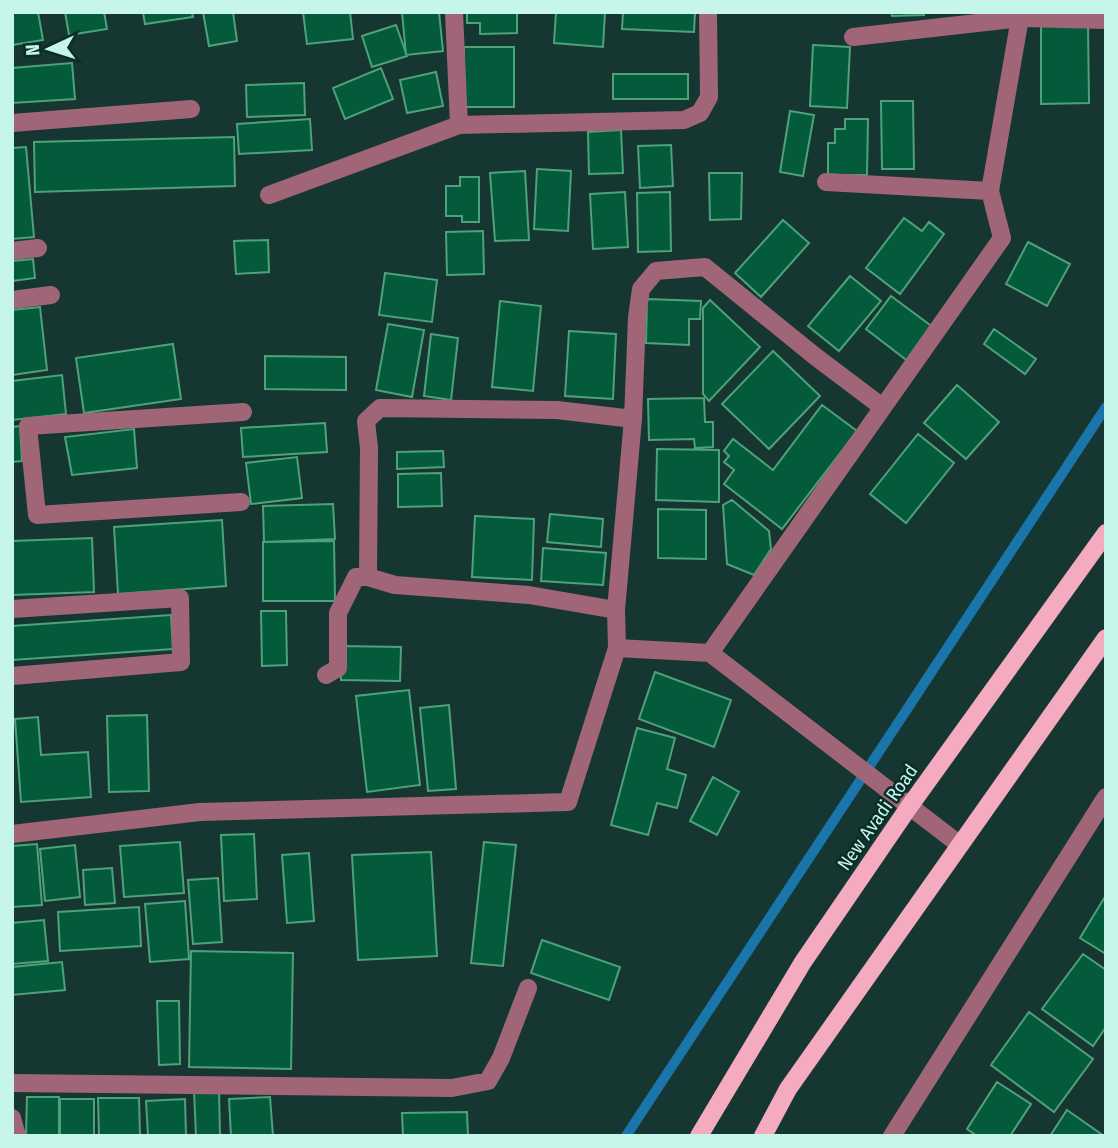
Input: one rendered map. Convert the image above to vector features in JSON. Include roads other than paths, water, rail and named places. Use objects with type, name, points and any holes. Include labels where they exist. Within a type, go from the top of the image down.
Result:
[{"type":"main road","name":"New Avadi Road","points":[[699,1136],[803,962],[909,807],[1106,533]]},
{"type":"main road","points":[[763,1136],[788,1089],[1106,638]]},
{"type":"street","points":[[454,12],[459,125]]},
{"type":"street","points":[[269,195],[459,125],[684,120],[701,113],[709,97],[708,12]]},
{"type":"street","points":[[853,37],[1021,15],[1106,20]]},
{"type":"street","points":[[710,653],[881,406],[1002,238],[990,191],[1021,15]]},
{"type":"street","points":[[12,123],[191,109]]},
{"type":"street","points":[[826,182],[990,191]]},
{"type":"street","points":[[12,251],[38,248]]},
{"type":"street","points":[[12,834],[200,812],[568,802],[617,648],[616,610],[633,419],[637,317],[641,289],[656,271],[705,267],[881,406]]},
{"type":"street","points":[[12,300],[51,295]]},
{"type":"street","points":[[368,577],[369,448],[366,421],[380,408],[557,410],[633,419]]},
{"type":"street","points":[[242,502],[37,515],[28,426],[243,412]]},
{"type":"street","points":[[12,471],[31,469]]},
{"type":"street","points":[[326,675],[338,668],[338,613],[356,577],[368,577],[396,585],[530,595],[616,610]]},
{"type":"street","points":[[12,609],[180,598],[181,662],[12,676]]},
{"type":"street","points":[[617,648],[710,653],[960,845]]},
{"type":"street","points":[[892,1136],[1106,797]]},
{"type":"street","points":[[12,1083],[452,1087],[488,1082],[502,1058],[528,988]]},
{"type":"street","points":[[12,1118],[17,1136]]},
{"type":"waterway","points":[[626,1136],[1106,407]]}]
